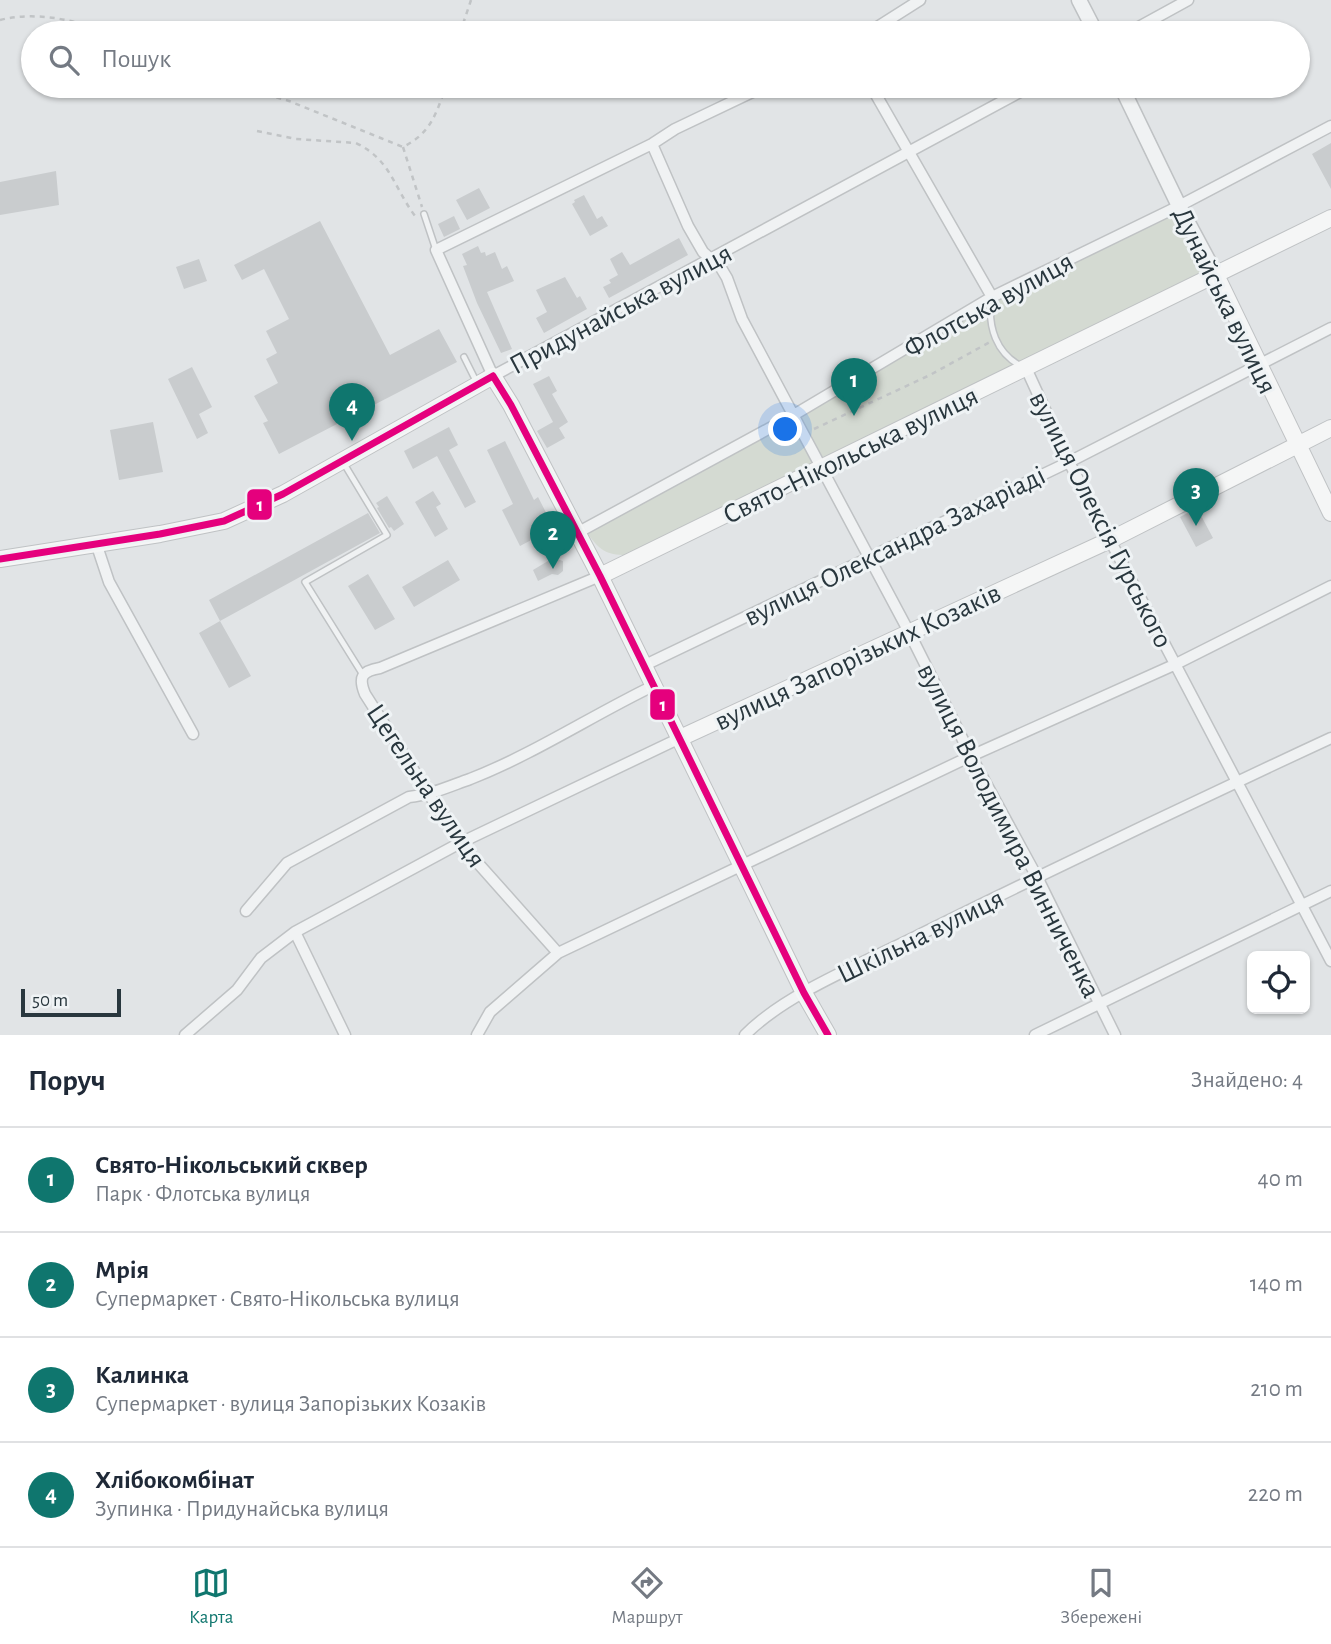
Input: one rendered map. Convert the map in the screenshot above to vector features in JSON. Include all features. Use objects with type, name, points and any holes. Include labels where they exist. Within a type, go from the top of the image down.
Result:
[{"type":"main road","name":"Свято-Нікольська вулиця","points":[[600,576],[1331,218]]},
{"type":"main road","name":"Дунайська вулиця","points":[[1216,275],[1331,513]]},
{"type":"main road","name":"Придунайська вулиця","points":[[0,559],[224,521],[264,504],[493,376]]},
{"type":"main road","points":[[493,376],[511,405],[600,576],[804,993],[828,1035]]},
{"type":"main road","name":"вулиця Запорізьких Козаків","points":[[678,738],[1110,540],[1331,428]]},
{"type":"street","points":[[888,21],[920,0]]},
{"type":"street","points":[[1079,0],[1090,21]]},
{"type":"street","points":[[1150,21],[1188,0]]},
{"type":"street","points":[[493,376],[436,250],[652,145],[675,129],[740,98]]},
{"type":"street","points":[[878,98],[992,297]]},
{"type":"street","name":"Придунайська вулиця","points":[[493,376],[1009,98]]},
{"type":"street","name":"Дунайська вулиця","points":[[1127,98],[1216,275]]},
{"type":"street","name":"Флотська вулиця","points":[[577,533],[792,416],[992,297],[1179,206],[1331,126]]},
{"type":"street","name":"вулиця Володимира Винниченка","points":[[652,145],[688,226],[698,244],[727,278],[742,319],[1037,877],[1115,1035]]},
{"type":"street","name":"вулиця Олександра Захаріаді","points":[[643,666],[1069,462],[1331,328]]},
{"type":"street","name":"вулиця Олексія Гурського","points":[[1026,368],[1069,462],[1331,961]]},
{"type":"street","points":[[96,543],[109,582],[193,734]]},
{"type":"street","name":"Свято-Нікольська вулиця","points":[[362,675],[600,576]]},
{"type":"street","points":[[477,1035],[490,1012],[558,953],[971,756],[1176,664],[1331,586]]},
{"type":"street","name":"Цегельна вулиця","points":[[362,675],[360,683],[365,694],[460,843],[558,953]]},
{"type":"street","points":[[246,911],[286,863],[409,797],[428,795],[506,765],[607,708],[653,686]]},
{"type":"street","name":"вулиця Запорізьких Козаків","points":[[185,1035],[237,990],[261,958],[295,933],[460,843],[678,738]]},
{"type":"street","name":"Шкільна вулиця","points":[[745,1035],[761,1018],[804,993],[1037,877],[1331,738]]},
{"type":"street","points":[[1035,1035],[1331,891]]},
{"type":"street","points":[[295,933],[345,1035]]},
{"type":"lane","points":[[424,214],[436,250]]},
{"type":"lane","points":[[992,297],[991,327],[996,339]]},
{"type":"lane","name":"вулиця Олексія Гурського","points":[[996,339],[1006,355],[1026,368]]},
{"type":"lane","points":[[464,357],[478,384]]},
{"type":"lane","points":[[341,459],[387,535],[305,582],[362,675]]},
{"type":"path","points":[[464,21],[471,0]]},
{"type":"path","points":[[0,20],[53,17],[71,21]]},
{"type":"path","points":[[276,98],[403,147],[418,140],[427,129],[442,98]]},
{"type":"path","points":[[257,131],[296,139],[348,142],[364,147],[379,156],[406,205],[419,223],[428,225]]},
{"type":"path","points":[[403,147],[424,214]]},
{"type":"path","points":[[803,435],[930,375],[996,339]]},
{"type":"shaded area","points":[[1175,215],[1182,218],[1204,263],[1203,270],[1197,276],[631,555],[606,552],[587,533],[1001,298],[1166,216]]},
{"type":"building","points":[[1331,143],[1331,189],[1312,154]]},
{"type":"building","points":[[56,171],[59,205],[0,215],[0,182]]},
{"type":"building","points":[[479,188],[490,208],[467,220],[456,200]]},
{"type":"building","points":[[584,195],[597,219],[602,216],[608,226],[590,236],[572,204]]},
{"type":"building","points":[[454,216],[460,229],[444,237],[438,224]]},
{"type":"building","points":[[320,221],[390,355],[439,329],[457,362],[279,454],[263,423],[268,421],[254,396],[278,383],[266,359],[277,353],[266,331],[289,319],[264,269],[242,280],[234,265]]},
{"type":"building","points":[[679,238],[688,255],[609,298],[603,287],[618,275],[610,259],[622,252],[630,265]]},
{"type":"building","points":[[478,246],[486,256],[495,252],[502,269],[507,266],[514,281],[487,292],[512,349],[501,353],[463,266],[467,265],[462,254]]},
{"type":"building","points":[[199,259],[207,281],[184,289],[176,267]]},
{"type":"building","points":[[565,277],[587,309],[544,333],[536,318],[547,312],[536,290]]},
{"type":"building","points":[[192,367],[212,407],[199,414],[208,433],[197,439],[168,379]]},
{"type":"building","points":[[549,376],[557,391],[552,394],[568,422],[559,428],[565,438],[547,448],[537,431],[553,422],[533,384]]},
{"type":"building","points":[[153,422],[163,472],[119,480],[110,430]]},
{"type":"building","points":[[449,427],[458,445],[449,450],[476,502],[465,508],[437,456],[413,469],[404,451]]},
{"type":"building","points":[[505,441],[534,500],[538,497],[554,528],[520,546],[502,510],[513,504],[487,450]]},
{"type":"building","points":[[433,491],[441,504],[436,507],[448,529],[435,537],[415,502]]},
{"type":"building","points":[[387,496],[404,524],[394,531],[389,528],[376,503]]},
{"type":"building","points":[[1197,508],[1213,538],[1196,547],[1180,517]]},
{"type":"building","points":[[368,513],[380,533],[220,621],[209,600]]},
{"type":"building","points":[[553,558],[563,561],[563,571],[538,581],[533,570]]},
{"type":"building","points":[[448,560],[460,580],[414,607],[402,587]]},
{"type":"building","points":[[368,574],[395,619],[375,630],[348,586]]},
{"type":"building","points":[[220,621],[251,676],[229,688],[199,633]]},
{"type":"transit line","name":"1","points":[[493,376],[511,405],[600,576],[804,993],[828,1035]]},
{"type":"transit line","name":"1","points":[[0,559],[160,534],[224,521],[283,494],[493,376]]},
{"type":"place","name":"Свято-Нікольський сквер","points":[[854,416]]},
{"type":"place","name":"Хлібокомбінат","points":[[352,441]]},
{"type":"place","name":"Калинка","points":[[1196,526]]},
{"type":"place","name":"Мрія","points":[[553,569]]}]
